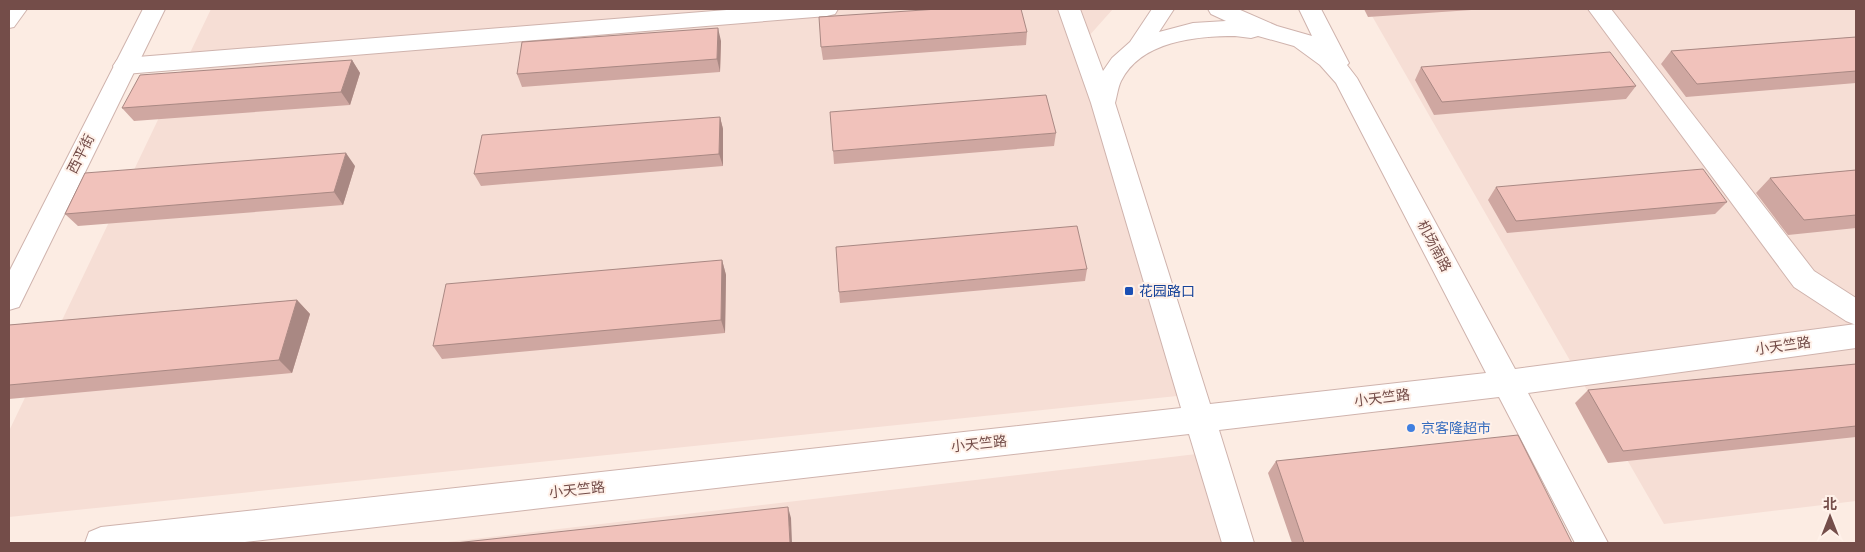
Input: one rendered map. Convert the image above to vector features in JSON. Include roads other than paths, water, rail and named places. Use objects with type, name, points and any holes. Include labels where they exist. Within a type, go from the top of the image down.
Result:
[{"type":"street","name":"西平街","points":[[9,299],[154,9]]},
{"type":"street","points":[[125,66],[827,9]]},
{"type":"street","points":[[1069,9],[1103,102],[1238,543]]},
{"type":"street","points":[[1103,102],[1109,81],[1120,64],[1138,47],[1163,9]]},
{"type":"street","name":"机场南路","points":[[1219,9],[1270,32],[1302,40],[1328,59],[1345,78],[1592,543]]},
{"type":"street","points":[[1310,9],[1345,78]]},
{"type":"street","points":[[1599,9],[1804,279],[1856,313]]},
{"type":"street","points":[[1138,47],[1193,30],[1220,28],[1270,32]]},
{"type":"street","name":"小天竺路","points":[[102,543],[1200,420],[1508,383],[1856,336]]},
{"type":"lane","points":[[9,23],[19,9]]},
{"type":"place","name":"花园路口","points":[[1129,291]]},
{"type":"place","name":"京客隆超市","points":[[1411,428]]}]
